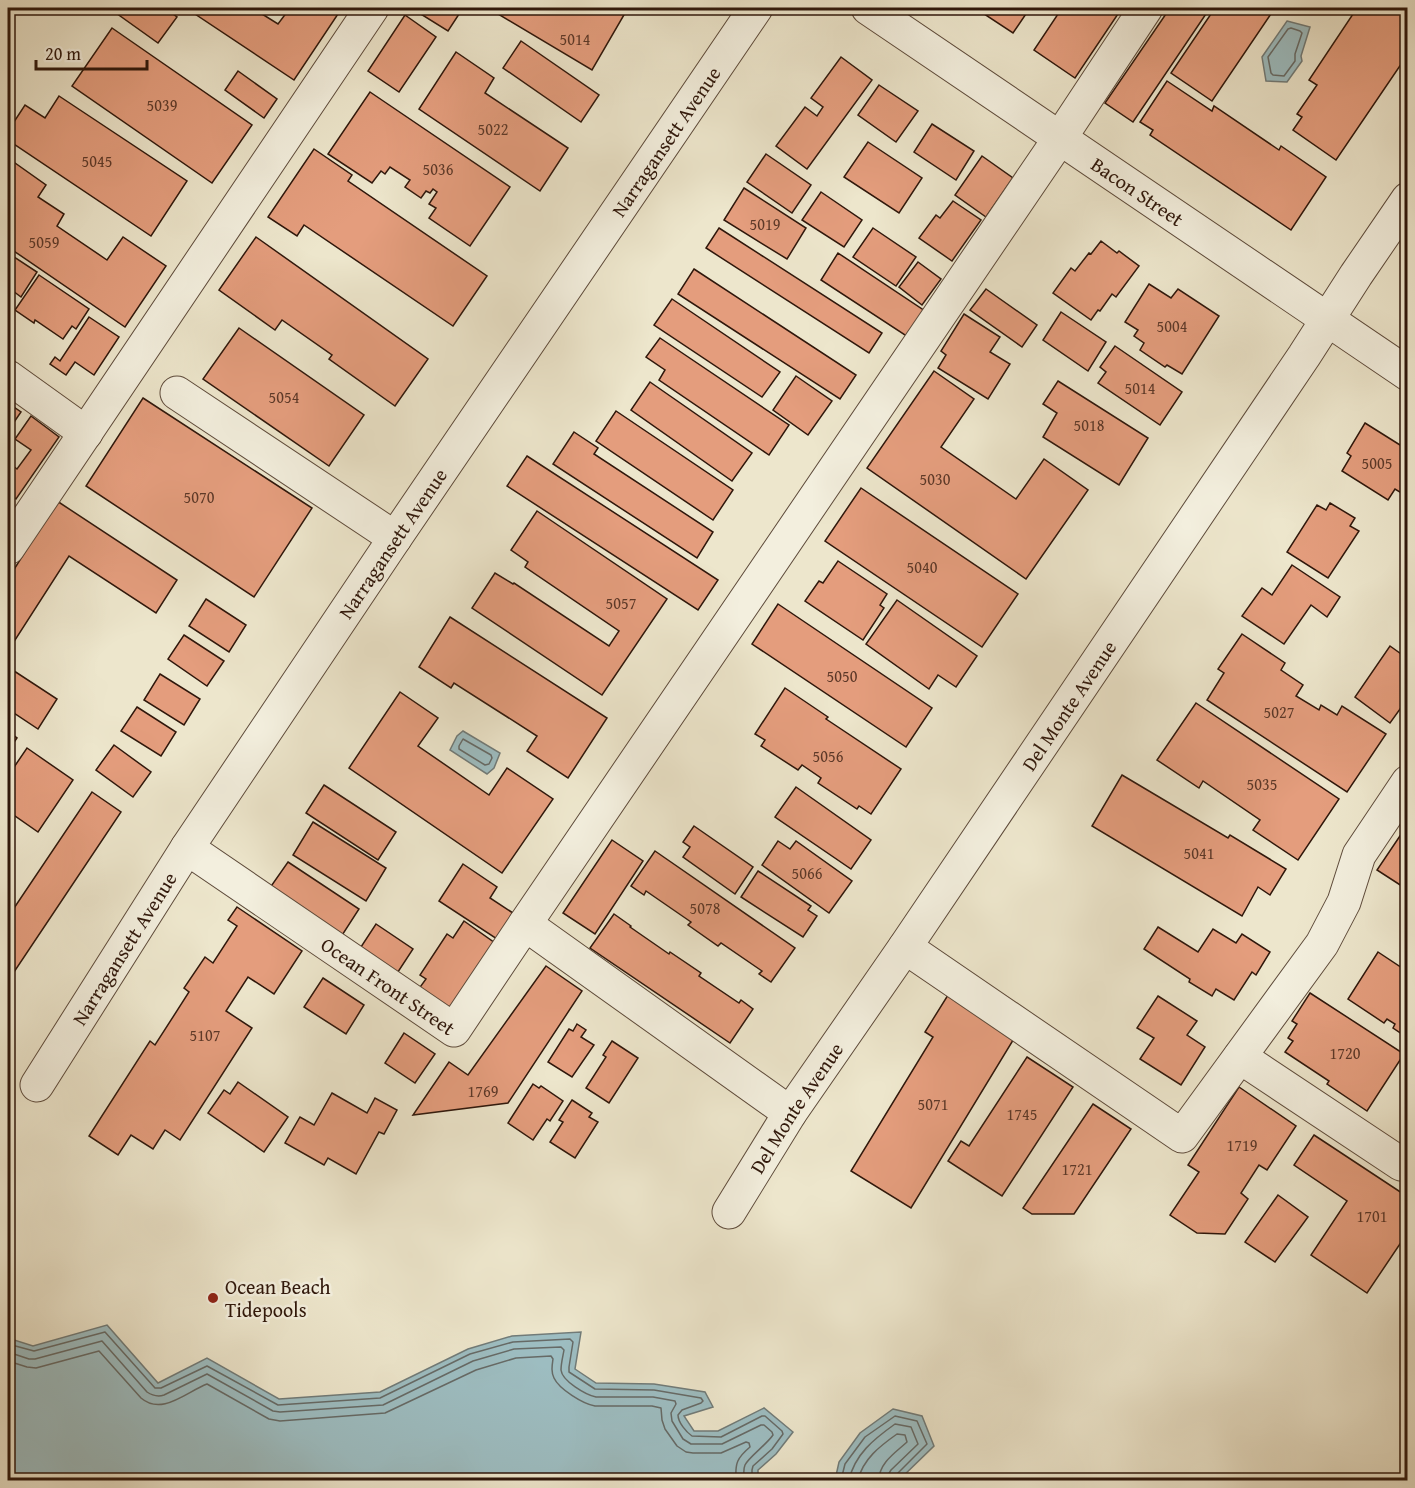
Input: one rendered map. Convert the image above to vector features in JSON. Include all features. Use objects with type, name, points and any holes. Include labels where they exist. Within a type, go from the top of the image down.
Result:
[{"type":"street","points":[[8,548],[372,8]]},
{"type":"street","name":"Narragansett Avenue","points":[[37,1085],[187,848],[756,8]]},
{"type":"street","name":"Bacon Street","points":[[868,8],[1407,374]]},
{"type":"street","points":[[790,1113],[525,924],[1146,8]]},
{"type":"street","name":"Del Monte Avenue","points":[[729,1212],[790,1113],[905,947],[1328,320],[1407,199]]},
{"type":"street","points":[[8,377],[86,433]]},
{"type":"street","points":[[177,393],[395,538]]},
{"type":"street","points":[[905,947],[1182,1136],[1322,944],[1344,902],[1359,855],[1407,782]]},
{"type":"street","name":"Ocean Front Street","points":[[187,848],[454,1030],[525,924]]},
{"type":"street","points":[[1240,1056],[1401,1164]]},
{"type":"water","points":[[1287,21],[1310,27],[1301,56],[1302,61],[1287,82],[1266,81],[1262,57]]},
{"type":"water","points":[[463,731],[500,753],[494,768],[487,774],[450,750],[457,736]]},
{"type":"water","points":[[107,1325],[158,1383],[207,1358],[279,1399],[380,1392],[468,1349],[512,1336],[581,1332],[575,1369],[596,1383],[654,1384],[705,1392],[713,1407],[684,1416],[694,1431],[718,1431],[764,1408],[793,1432],[776,1454],[758,1470],[758,1480],[8,1480],[8,1338],[33,1346]]},
{"type":"water","points":[[893,1409],[922,1416],[934,1446],[899,1480],[835,1480],[839,1462],[860,1433]]},
{"type":"building","points":[[109,8],[165,8],[177,17],[158,43]]},
{"type":"building","points":[[186,8],[265,8],[262,14],[278,24],[290,8],[342,8],[294,80]]},
{"type":"building","points":[[411,8],[463,8],[448,31]]},
{"type":"building","points":[[488,8],[628,8],[592,70]]},
{"type":"building","points":[[975,8],[1030,8],[1013,33]]},
{"type":"building","points":[[1062,8],[1122,8],[1075,78],[1034,50]]},
{"type":"building","points":[[1170,8],[1210,8],[1133,122],[1105,103]]},
{"type":"building","points":[[1215,8],[1275,8],[1212,101],[1171,73]]},
{"type":"building","points":[[1357,8],[1408,8],[1408,54],[1336,160],[1293,130],[1302,117],[1297,114],[1317,85],[1309,80]]},
{"type":"building","points":[[405,15],[436,37],[399,92],[368,71]]},
{"type":"building","points":[[112,28],[252,125],[212,183],[72,86]]},
{"type":"building","points":[[521,41],[599,95],[581,122],[503,68]]},
{"type":"building","points":[[456,52],[494,78],[485,93],[568,148],[540,191],[419,109]]},
{"type":"building","points":[[841,57],[872,80],[807,169],[776,146],[805,107],[817,116],[823,107],[811,98]]},
{"type":"building","points":[[238,71],[277,99],[264,118],[225,90]]},
{"type":"building","points":[[1167,81],[1212,111],[1214,106],[1279,150],[1281,146],[1326,177],[1291,230],[1150,135],[1153,130],[1140,122]]},
{"type":"building","points":[[879,85],[918,111],[896,142],[858,115]]},
{"type":"building","points":[[370,92],[510,187],[470,246],[429,218],[436,208],[429,204],[437,192],[433,189],[430,193],[426,191],[421,198],[405,187],[410,180],[390,167],[385,174],[381,171],[372,183],[328,154]]},
{"type":"building","points":[[59,96],[187,181],[151,236],[8,140],[8,131],[25,105],[45,118]]},
{"type":"building","points":[[932,124],[974,151],[956,180],[914,152]]},
{"type":"building","points":[[868,142],[922,178],[899,213],[844,177]]},
{"type":"building","points":[[314,149],[352,175],[348,181],[487,276],[453,326],[304,225],[297,236],[268,217]]},
{"type":"building","points":[[766,154],[811,185],[792,213],[747,182]]},
{"type":"building","points":[[982,156],[1013,178],[986,217],[955,195]]},
{"type":"building","points":[[8,158],[46,185],[38,197],[64,214],[57,226],[107,260],[123,237],[166,266],[125,327],[8,247]]},
{"type":"building","points":[[744,188],[806,228],[787,259],[724,220]]},
{"type":"building","points":[[821,192],[862,220],[844,247],[802,220]]},
{"type":"building","points":[[953,201],[981,220],[952,261],[919,238],[936,215],[940,218]]},
{"type":"building","points":[[719,228],[882,333],[869,353],[706,248]]},
{"type":"building","points":[[873,228],[916,257],[896,286],[853,257]]},
{"type":"building","points":[[256,237],[428,359],[395,406],[329,359],[332,355],[282,320],[275,330],[219,290]]},
{"type":"building","points":[[1101,241],[1139,266],[1116,297],[1112,294],[1091,320],[1053,293],[1071,268],[1075,271]]},
{"type":"building","points":[[8,253],[37,272],[21,297],[13,291],[8,299]]},
{"type":"building","points":[[838,253],[925,311],[908,337],[821,280]]},
{"type":"building","points":[[918,262],[941,279],[922,305],[899,287]]},
{"type":"building","points":[[694,269],[856,375],[840,399],[678,294]]},
{"type":"building","points":[[39,275],[89,309],[76,329],[72,326],[63,339],[15,310]]},
{"type":"building","points":[[1149,284],[1171,298],[1178,289],[1219,316],[1182,374],[1167,365],[1165,367],[1140,350],[1144,343],[1134,336],[1138,330],[1125,322]]},
{"type":"building","points":[[986,289],[1037,325],[1022,347],[970,310]]},
{"type":"building","points":[[672,299],[780,372],[762,397],[654,325]]},
{"type":"building","points":[[1061,312],[1106,342],[1088,371],[1043,340]]},
{"type":"building","points":[[964,314],[1000,337],[990,352],[1010,364],[988,399],[938,368],[946,355],[941,351]]},
{"type":"building","points":[[89,317],[119,337],[94,375],[75,362],[66,375],[50,364],[55,357],[60,361]]},
{"type":"building","points":[[239,328],[364,415],[329,466],[203,379]]},
{"type":"building","points":[[660,338],[789,425],[769,455],[659,380],[665,370],[646,357]]},
{"type":"building","points":[[1115,346],[1182,392],[1160,425],[1098,383],[1106,372],[1100,367]]},
{"type":"building","points":[[934,371],[974,399],[941,447],[1016,499],[1044,459],[1088,490],[1026,579],[867,468]]},
{"type":"building","points":[[796,376],[832,401],[808,435],[773,410]]},
{"type":"building","points":[[1058,381],[1148,438],[1119,485],[1043,437],[1057,413],[1043,404]]},
{"type":"building","points":[[650,382],[752,453],[732,481],[631,410]]},
{"type":"building","points":[[143,398],[312,508],[254,597],[86,486]]},
{"type":"building","points":[[8,403],[21,412],[8,431]]},
{"type":"building","points":[[616,411],[733,490],[713,520],[596,441]]},
{"type":"building","points":[[31,416],[59,437],[16,499],[8,493],[8,462],[17,469],[31,450],[15,439]]},
{"type":"building","points":[[1365,423],[1408,450],[1408,497],[1395,489],[1388,500],[1342,471],[1351,456],[1347,453]]},
{"type":"building","points":[[574,432],[598,448],[594,454],[713,532],[697,558],[553,464]]},
{"type":"building","points":[[527,456],[718,580],[698,610],[507,486]]},
{"type":"building","points":[[861,488],[1018,594],[982,647],[825,541]]},
{"type":"building","points":[[57,501],[177,580],[156,613],[69,556],[8,651],[8,579]]},
{"type":"building","points":[[1330,503],[1355,518],[1350,526],[1359,531],[1328,578],[1287,552],[1317,505],[1326,510]]},
{"type":"building","points":[[537,511],[667,599],[602,695],[472,608],[495,573],[514,583],[609,646],[619,631],[525,567],[528,562],[511,550]]},
{"type":"building","points":[[838,561],[887,594],[880,605],[884,608],[863,640],[805,601],[819,581],[823,583]]},
{"type":"building","points":[[1292,565],[1340,597],[1327,617],[1311,605],[1284,644],[1242,616],[1262,588],[1272,595]]},
{"type":"building","points":[[206,599],[246,625],[229,652],[189,626]]},
{"type":"building","points":[[897,600],[977,656],[956,687],[938,675],[929,689],[866,644]]},
{"type":"building","points":[[778,604],[932,708],[906,747],[752,644]]},
{"type":"building","points":[[450,617],[607,718],[568,778],[527,751],[537,736],[454,683],[451,688],[419,667]]},
{"type":"building","points":[[1242,634],[1285,663],[1281,670],[1303,685],[1296,696],[1319,710],[1321,705],[1337,715],[1342,706],[1386,734],[1347,792],[1207,700],[1224,673],[1218,669]]},
{"type":"building","points":[[184,635],[224,661],[207,686],[168,659]]},
{"type":"building","points":[[1390,646],[1408,659],[1408,698],[1390,723],[1355,697]]},
{"type":"building","points":[[8,667],[57,699],[38,729],[8,709]]},
{"type":"building","points":[[160,674],[200,699],[184,725],[144,700]]},
{"type":"building","points":[[785,688],[828,717],[826,719],[901,769],[871,814],[859,806],[857,809],[818,783],[821,778],[802,765],[798,770],[761,746],[765,740],[755,734]]},
{"type":"building","points":[[400,692],[438,718],[418,746],[489,795],[507,768],[553,799],[502,873],[349,768]]},
{"type":"building","points":[[1196,703],[1339,799],[1298,860],[1253,830],[1260,820],[1203,781],[1199,788],[1157,760]]},
{"type":"building","points":[[137,707],[176,732],[161,756],[121,731]]},
{"type":"building","points":[[8,731],[17,738],[8,751]]},
{"type":"building","points":[[114,745],[151,772],[133,797],[96,770]]},
{"type":"building","points":[[27,748],[73,780],[38,832],[8,811],[8,776]]},
{"type":"building","points":[[1122,775],[1228,838],[1230,835],[1286,869],[1270,895],[1258,887],[1242,916],[1092,826]]},
{"type":"building","points":[[324,785],[396,832],[378,860],[306,813]]},
{"type":"building","points":[[796,787],[871,840],[851,869],[775,817]]},
{"type":"building","points":[[92,792],[121,812],[8,981],[8,917]]},
{"type":"building","points":[[313,822],[386,868],[366,901],[293,855]]},
{"type":"building","points":[[1408,824],[1408,890],[1377,870]]},
{"type":"building","points":[[694,826],[753,867],[735,894],[683,857],[690,847],[683,842]]},
{"type":"building","points":[[612,840],[643,861],[595,934],[563,913]]},
{"type":"building","points":[[778,841],[790,849],[796,841],[852,881],[829,913],[762,865]]},
{"type":"building","points":[[655,851],[795,948],[771,982],[759,974],[762,971],[721,943],[718,946],[688,925],[691,922],[646,891],[644,895],[631,886]]},
{"type":"building","points":[[288,862],[359,909],[339,940],[267,892]]},
{"type":"building","points":[[463,864],[497,887],[490,898],[516,915],[500,941],[439,901]]},
{"type":"building","points":[[758,871],[811,906],[808,910],[817,916],[803,937],[741,897]]},
{"type":"building","points":[[237,907],[302,951],[274,994],[248,977],[226,1011],[252,1028],[180,1140],[165,1130],[153,1149],[131,1135],[118,1155],[89,1136],[150,1041],[155,1045],[189,992],[184,988],[205,957],[213,963],[237,926],[228,920]]},
{"type":"building","points":[[614,914],[669,954],[670,952],[701,973],[699,976],[739,1003],[741,1000],[753,1009],[730,1043],[590,948]]},
{"type":"building","points":[[464,921],[495,943],[450,1011],[418,990],[426,979],[420,975],[447,934],[453,938]]},
{"type":"building","points":[[376,924],[413,949],[394,978],[357,953]]},
{"type":"building","points":[[1158,927],[1198,952],[1213,929],[1236,943],[1242,934],[1270,952],[1256,975],[1252,972],[1234,1000],[1216,989],[1212,996],[1144,949]]},
{"type":"building","points":[[1378,952],[1408,972],[1408,1038],[1393,1028],[1395,1024],[1387,1019],[1384,1023],[1348,999]]},
{"type":"building","points":[[546,966],[582,991],[508,1103],[413,1115],[449,1062],[468,1075]]},
{"type":"building","points":[[323,978],[364,1005],[346,1034],[304,1007]]},
{"type":"building","points":[[1310,993],[1404,1054],[1367,1111],[1327,1084],[1329,1081],[1285,1052],[1293,1041],[1288,1038],[1297,1024],[1292,1021]]},
{"type":"building","points":[[948,995],[1015,1037],[911,1208],[851,1171],[933,1037],[925,1032]]},
{"type":"building","points":[[1158,996],[1197,1021],[1187,1035],[1205,1047],[1181,1085],[1140,1059],[1154,1038],[1137,1028]]},
{"type":"building","points":[[577,1024],[586,1030],[581,1037],[594,1045],[572,1077],[548,1062],[569,1029],[573,1031]]},
{"type":"building","points":[[404,1033],[435,1054],[415,1083],[385,1063]]},
{"type":"building","points":[[612,1041],[638,1058],[609,1103],[586,1088],[606,1057],[603,1055]]},
{"type":"building","points":[[1027,1057],[1073,1087],[1002,1196],[948,1161],[961,1141],[969,1146]]},
{"type":"building","points":[[238,1082],[288,1117],[264,1152],[208,1113],[224,1090],[230,1094]]},
{"type":"building","points":[[533,1084],[539,1088],[541,1086],[563,1101],[550,1121],[547,1119],[533,1140],[508,1123]]},
{"type":"building","points":[[1239,1087],[1296,1126],[1267,1170],[1259,1165],[1241,1193],[1248,1199],[1225,1234],[1197,1233],[1170,1215],[1199,1172],[1188,1165]]},
{"type":"building","points":[[332,1093],[367,1113],[375,1098],[397,1110],[384,1134],[379,1132],[356,1174],[328,1158],[324,1165],[285,1143],[300,1117],[314,1125]]},
{"type":"building","points":[[572,1100],[592,1113],[589,1117],[598,1122],[575,1158],[550,1142],[563,1122],[559,1120]]},
{"type":"building","points":[[1093,1104],[1131,1129],[1074,1214],[1032,1214],[1023,1208]]},
{"type":"building","points":[[1314,1135],[1408,1197],[1408,1232],[1367,1293],[1311,1255],[1347,1201],[1294,1165]]},
{"type":"building","points":[[1278,1195],[1308,1217],[1275,1262],[1245,1242]]},
{"type":"place","name":"Ocean Beach Tidepools","points":[[213,1298]]}]
